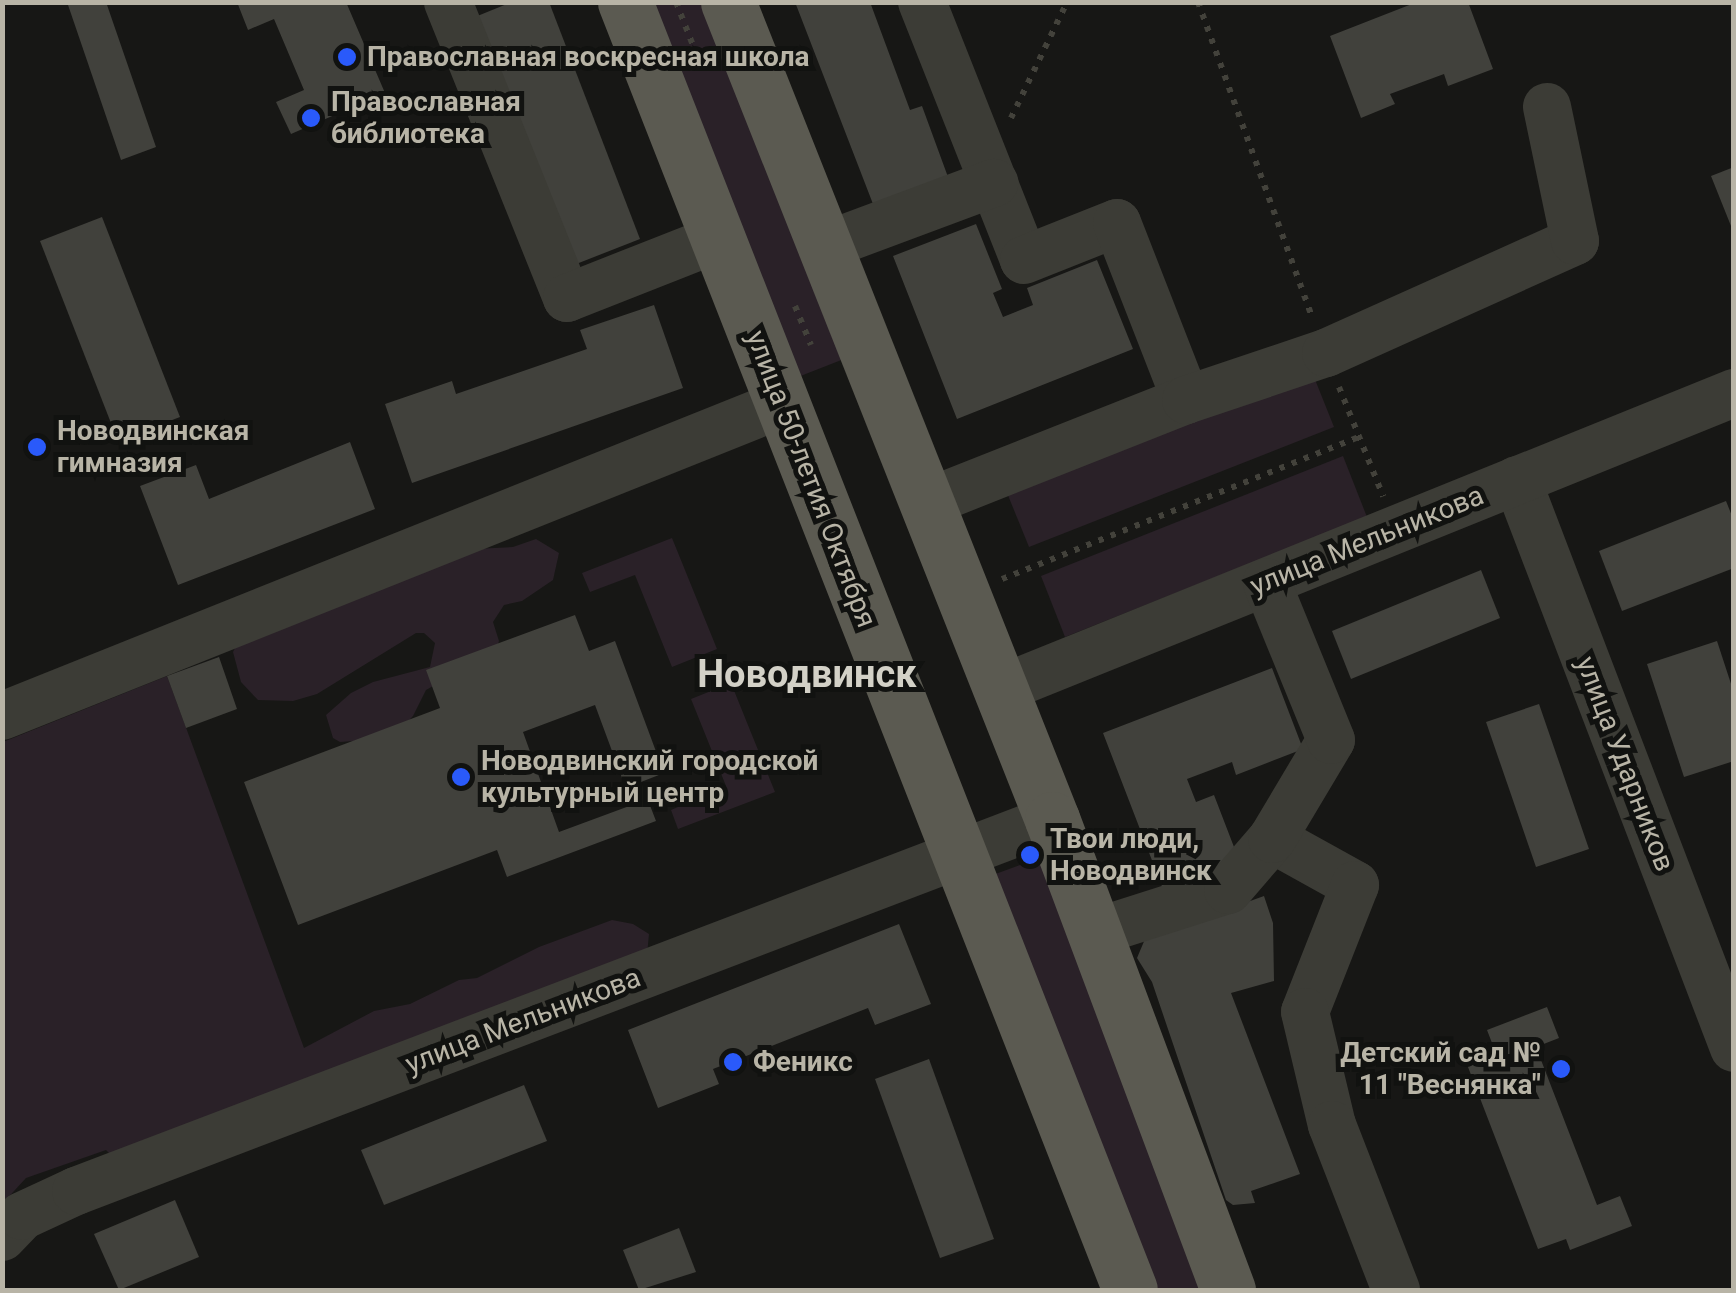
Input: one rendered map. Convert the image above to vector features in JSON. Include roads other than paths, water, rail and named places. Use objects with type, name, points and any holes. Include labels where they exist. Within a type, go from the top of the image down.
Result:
[{"type":"main road","name":"улица 50-летия Октября","points":[[624,2],[1130,1290]]},
{"type":"main road","points":[[728,2],[1096,932],[1228,1290]]},
{"type":"street","points":[[448,2],[567,298],[718,239]]},
{"type":"street","points":[[922,2],[1024,260],[1117,223],[1186,400]]},
{"type":"street","points":[[926,502],[1186,400],[1326,354],[1574,241],[1547,107]]},
{"type":"street","points":[[822,247],[986,163]]},
{"type":"street","name":"улица Мельникова","points":[[1001,689],[1734,393]]},
{"type":"street","points":[[2,716],[782,404]]},
{"type":"street","name":"улица Ударников","points":[[1518,480],[1734,1048]]},
{"type":"street","points":[[1096,932],[1228,890],[1272,839],[1331,740],[1267,583]]},
{"type":"street","name":"улица Мельникова","points":[[2,1236],[22,1216],[76,1191],[1052,819]]},
{"type":"street","points":[[1272,839],[1355,886],[1305,1012],[1332,1125],[1396,1290]]},
{"type":"place","name":"Православная воскресная школа","points":[[347,57]]},
{"type":"place","name":"Православная библиотека","points":[[311,118]]},
{"type":"place","name":"Новодвинская гимназия","points":[[37,447]]},
{"type":"place","name":"Новодвинский городской культурный центр","points":[[461,777]]},
{"type":"place","name":"Твои люди, Новодвинск","points":[[1030,855]]},
{"type":"place","name":"Феникс","points":[[733,1062]]},
{"type":"place","name":"Детский сад № 11 \"Веснянка\"","points":[[1561,1069]]},
{"type":"district","name":"Новодвинск","points":[[807,675]]}]
